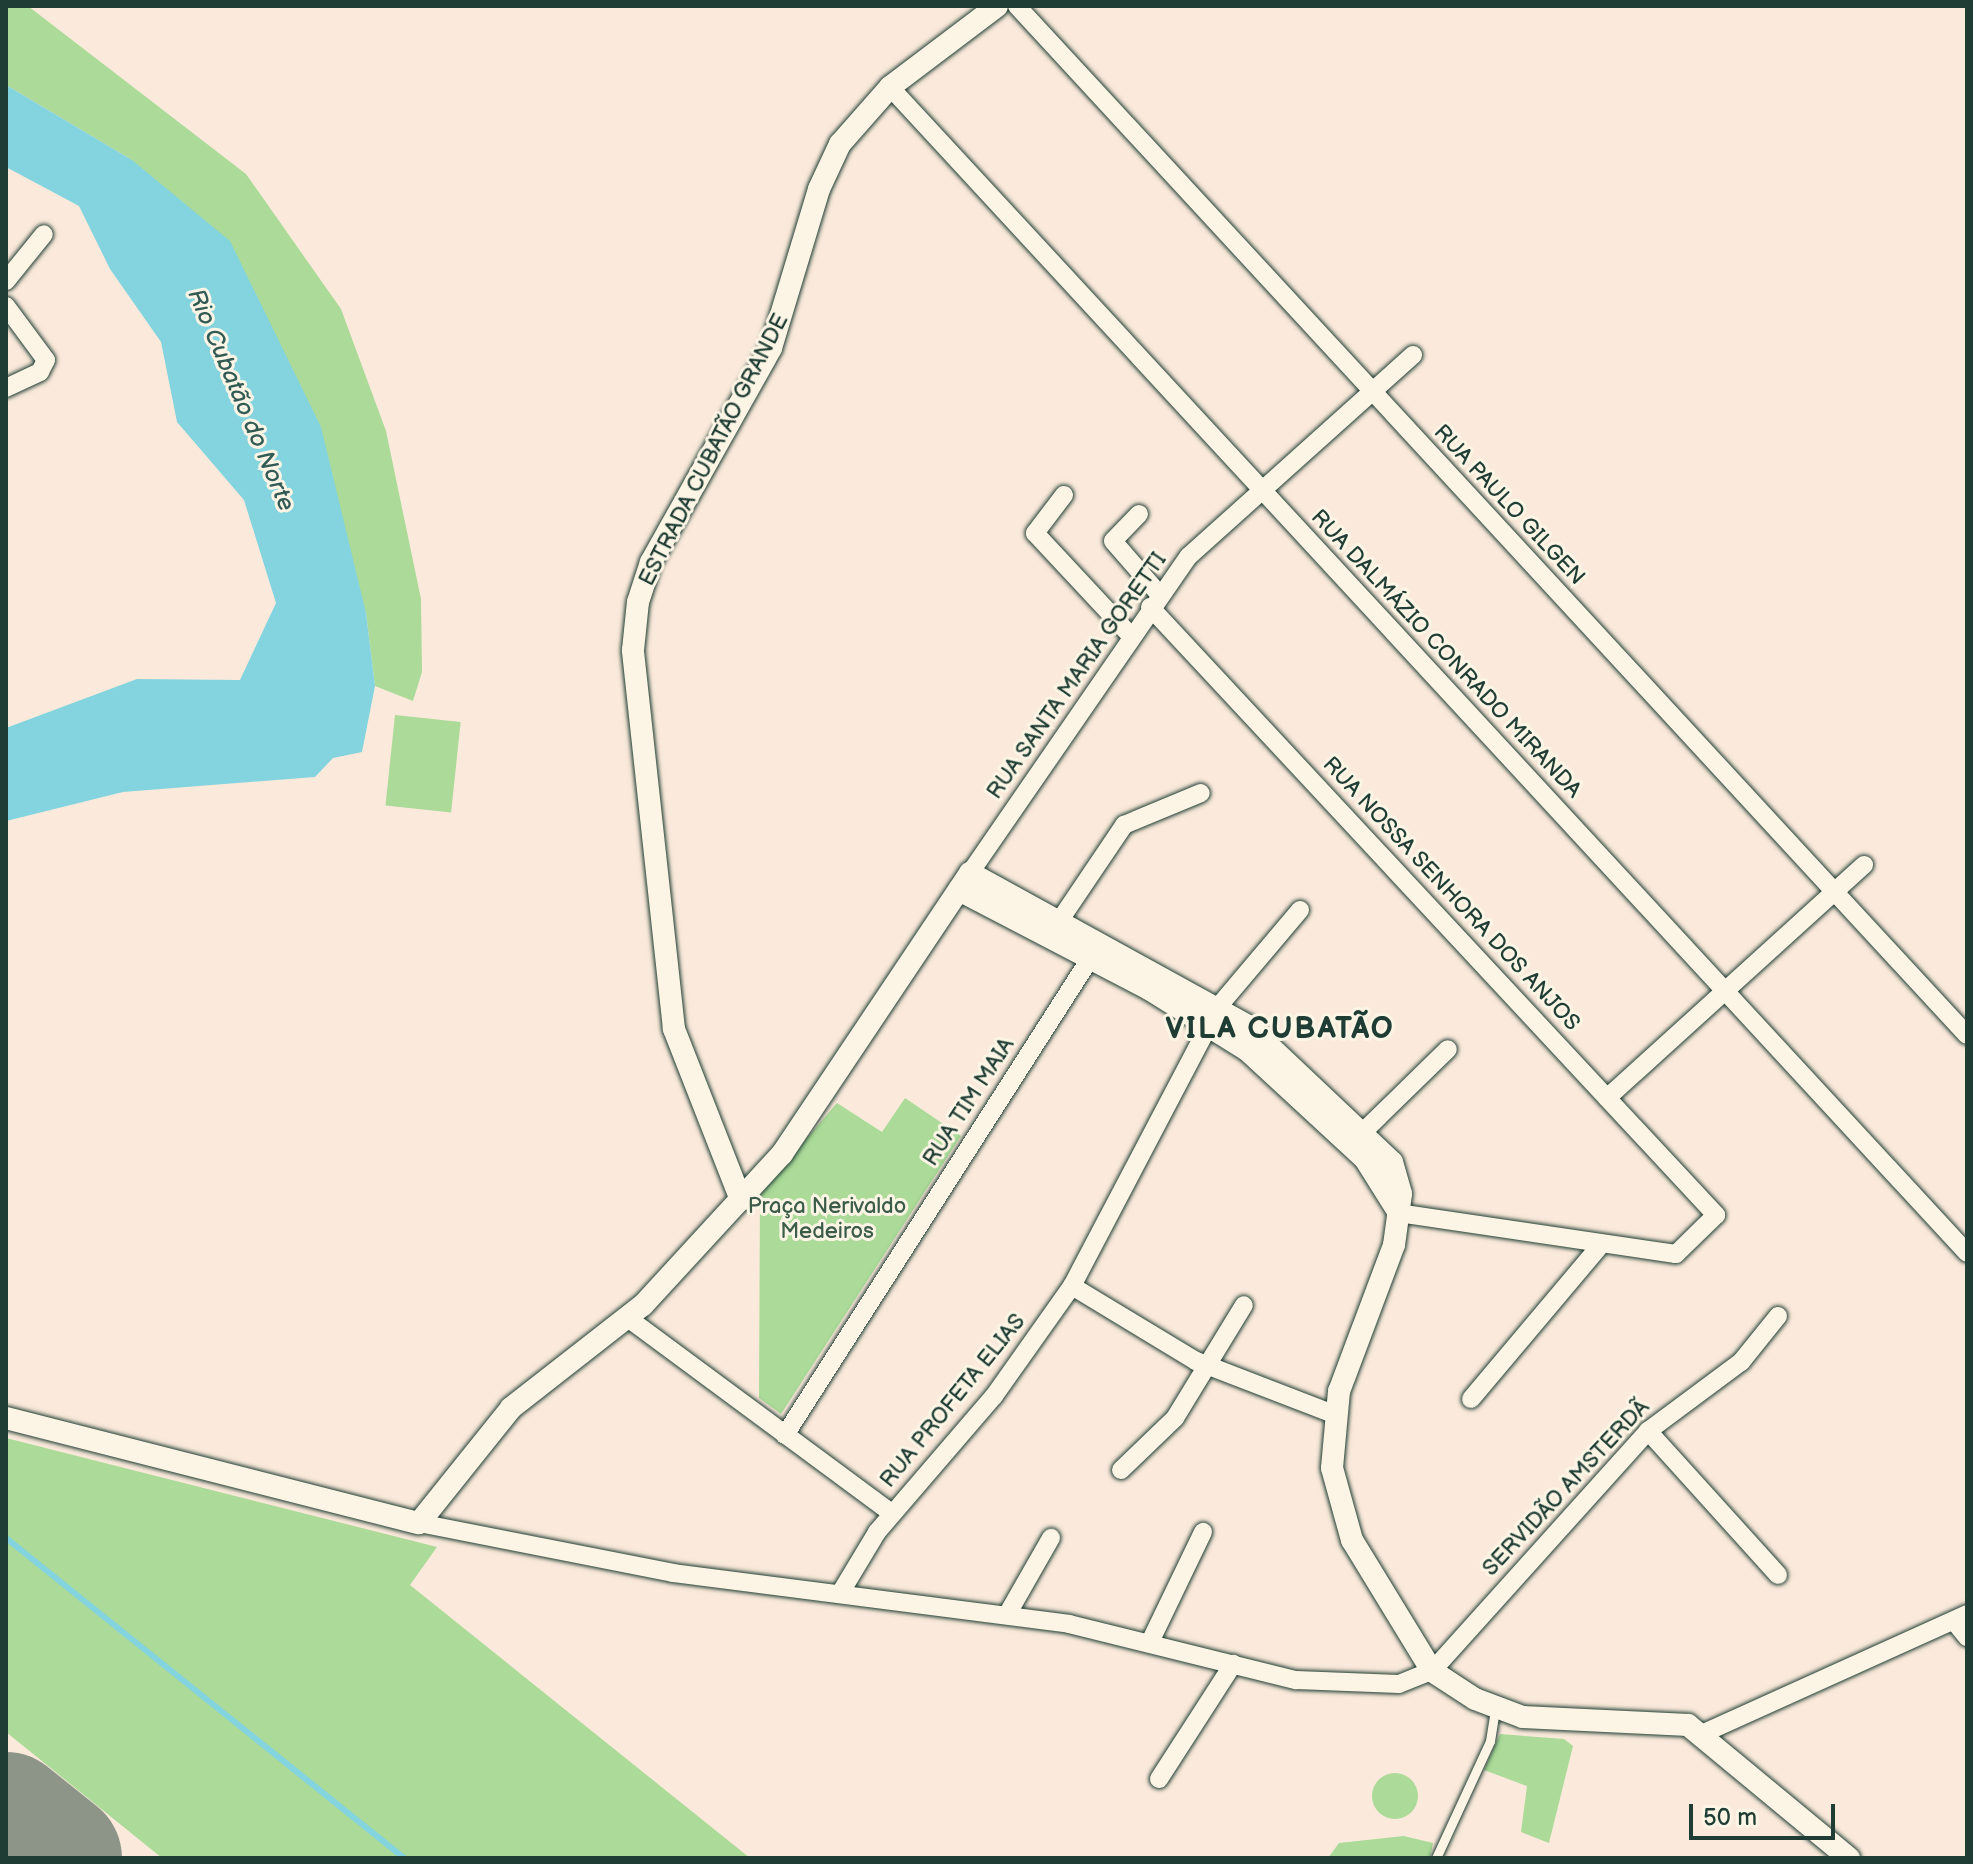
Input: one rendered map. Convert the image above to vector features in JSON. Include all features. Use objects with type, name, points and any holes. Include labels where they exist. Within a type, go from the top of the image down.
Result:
[{"type":"street","name":"ESTRADA CUBATÃO GRANDE","points":[[741,1200],[674,1029],[634,623],[651,562],[785,315],[831,160],[890,87],[997,6]]},
{"type":"street","name":"RUA PAULO GILGEN","points":[[1017,6],[1967,1035]]},
{"type":"street","name":"RUA DALMÁZIO CONRADO MIRANDA","points":[[890,87],[1967,1253]]},
{"type":"street","points":[[6,281],[44,234]]},
{"type":"street","points":[[6,306],[46,360],[40,372],[6,388]]},
{"type":"street","name":"RUA SANTA MARIA GORETTI","points":[[964,882],[1155,600],[1262,490],[1413,355]]},
{"type":"street","points":[[1064,495],[1035,533],[1131,636]]},
{"type":"street","name":"RUA NOSSA SENHORA DOS ANJOS","points":[[1139,514],[1113,541],[1155,600],[1716,1215],[1676,1254],[1600,1246]]},
{"type":"street","points":[[1060,920],[1124,825],[1201,793]]},
{"type":"street","points":[[1607,1098],[1864,865]]},
{"type":"street","points":[[419,1523],[511,1408],[628,1318],[741,1200],[818,1107],[964,882]]},
{"type":"street","points":[[964,882],[1060,920],[1214,1016],[1364,1131],[1400,1179],[1399,1213],[1389,1266],[1333,1414],[1332,1468],[1343,1517],[1432,1671],[1495,1709],[1555,1721],[1670,1721],[1704,1733],[1849,1858]]},
{"type":"street","points":[[964,882],[1091,957],[1214,1016],[1347,1140],[1399,1213],[1600,1246]]},
{"type":"street","name":"RUA PROFETA ELIAS","points":[[841,1592],[892,1513],[994,1396],[1072,1286],[1214,1016],[1271,935],[1300,910]]},
{"type":"street","name":"RUA TIM MAIA","points":[[785,1435],[1091,957]]},
{"type":"street","points":[[1364,1131],[1448,1049]]},
{"type":"street","points":[[1471,1399],[1600,1246]]},
{"type":"street","points":[[1072,1286],[1205,1365],[1333,1414]]},
{"type":"street","points":[[1121,1470],[1175,1418],[1244,1305]]},
{"type":"street","name":"SERVIDÃO AMSTERDÃ","points":[[1432,1671],[1648,1431],[1741,1362],[1778,1316]]},
{"type":"street","points":[[628,1318],[892,1513]]},
{"type":"street","points":[[6,1418],[419,1523],[673,1573],[1007,1615],[1151,1640],[1233,1664],[1336,1687],[1399,1684],[1432,1671]]},
{"type":"street","points":[[1648,1431],[1778,1575]]},
{"type":"street","points":[[1151,1640],[1203,1532]]},
{"type":"street","points":[[1007,1615],[1051,1538]]},
{"type":"street","points":[[1704,1733],[1960,1618],[1967,1637]]},
{"type":"street","points":[[1159,1779],[1233,1664]]},
{"type":"lane","points":[[1436,1858],[1490,1741],[1495,1709]]},
{"type":"green space","points":[[6,6],[28,6],[246,174],[341,309],[386,431],[421,599],[422,672],[413,701],[375,686],[366,613],[132,160],[6,85]]},
{"type":"green space","points":[[395,715],[461,722],[451,812],[385,806]]},
{"type":"green space","name":"Praça Nerivaldo Medeiros","points":[[905,1098],[961,1136],[781,1414],[759,1398],[760,1193],[837,1103],[882,1132]]},
{"type":"green space","points":[[6,1438],[437,1547],[410,1585],[750,1858],[162,1858],[6,1732]]},
{"type":"green space","points":[[1500,1734],[1564,1739],[1573,1746],[1549,1843],[1521,1832],[1527,1786],[1484,1770]]},
{"type":"green space","points":[[1395,1773],[1411,1780],[1418,1796],[1411,1812],[1395,1819],[1379,1812],[1372,1796],[1379,1780]]},
{"type":"green space","points":[[1404,1836],[1433,1843],[1430,1858],[1328,1858],[1339,1843]]},
{"type":"water","name":"Rio Cubatão do Norte","points":[[6,85],[132,160],[230,241],[321,427],[366,613],[375,686],[362,752],[333,758],[315,777],[123,792],[6,821],[6,728],[137,679],[240,680],[276,603],[244,500],[177,422],[161,342],[110,269],[79,206],[6,167]]},
{"type":"waterway","points":[[6,1538],[404,1858]]},
{"type":"taxiway","points":[[6,1833],[38,1843]]},
{"type":"runway","points":[[6,1818],[56,1858]]},
{"type":"district","name":"VILA CUBATÃO","points":[[1280,1029]]}]
